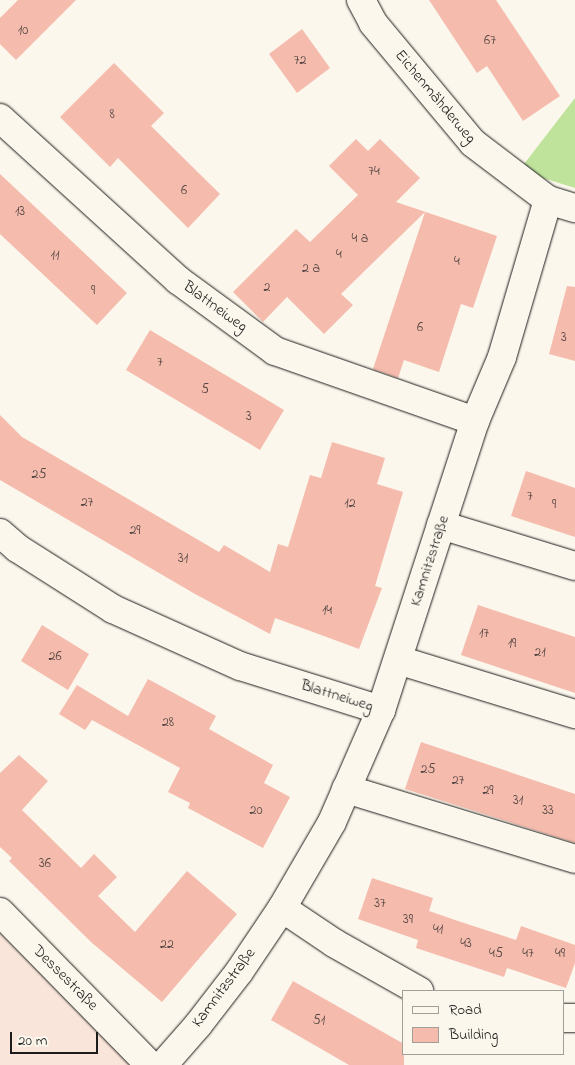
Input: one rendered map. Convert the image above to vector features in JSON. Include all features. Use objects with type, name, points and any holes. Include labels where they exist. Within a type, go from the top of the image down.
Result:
[{"type":"street","name":"Eichenmähderweg","points":[[361,0],[373,23],[473,143],[548,200],[575,208]]},
{"type":"street","name":"Blattneiweg","points":[[0,118],[178,280],[275,351],[475,421]]},
{"type":"street","name":"Kamnitzstraße","points":[[163,1065],[198,1025],[239,972],[282,908],[332,822],[382,710],[475,421],[502,357],[548,200]]},
{"type":"street","points":[[441,526],[575,566]]},
{"type":"street","name":"Blattneiweg","points":[[0,533],[17,548],[113,609],[240,666],[382,710]]},
{"type":"street","points":[[398,660],[575,714]]},
{"type":"street","points":[[346,789],[575,859]]},
{"type":"street","points":[[282,908],[334,943],[417,990]]},
{"type":"street","name":"Dessestraße","points":[[0,912],[150,1065]]},
{"type":"shaded area","points":[[0,925],[137,1065],[0,1065]]},
{"type":"green space","points":[[575,98],[575,188],[540,177],[524,164]]},
{"type":"building","points":[[18,0],[76,0],[16,60],[0,44],[0,18]]},
{"type":"building","points":[[429,0],[496,0],[560,96],[523,121],[487,66],[477,73]]},
{"type":"building","points":[[302,29],[330,68],[297,93],[269,54]]},
{"type":"building","points":[[114,63],[164,113],[151,126],[220,194],[188,228],[118,158],[110,167],[60,117]]},
{"type":"building","points":[[356,139],[368,151],[380,139],[420,178],[396,202],[497,236],[473,308],[461,304],[439,372],[404,360],[398,378],[373,369],[425,212],[341,294],[353,305],[324,334],[287,297],[263,322],[233,292],[296,229],[310,242],[358,195],[329,166]]},
{"type":"building","points":[[0,174],[127,293],[97,325],[0,234]]},
{"type":"building","points":[[567,286],[575,287],[575,361],[549,354]]},
{"type":"building","points":[[150,330],[284,410],[260,450],[126,370]]},
{"type":"building","points":[[0,415],[22,437],[219,552],[224,545],[270,572],[278,544],[288,547],[310,475],[321,478],[332,442],[385,458],[377,484],[403,492],[375,586],[382,588],[359,649],[275,618],[270,634],[195,594],[0,480]]},
{"type":"building","points":[[526,471],[575,488],[575,537],[511,516]]},
{"type":"building","points":[[478,605],[575,637],[575,693],[461,655]]},
{"type":"building","points":[[42,625],[89,654],[68,690],[21,661]]},
{"type":"building","points":[[148,679],[216,716],[209,729],[273,765],[264,783],[290,797],[263,848],[188,808],[190,803],[168,792],[180,768],[92,720],[85,730],[59,714],[77,685],[128,716]]},
{"type":"building","points":[[421,742],[575,794],[575,843],[405,789]]},
{"type":"building","points":[[19,755],[48,781],[22,810],[81,868],[94,854],[117,877],[98,896],[135,932],[187,871],[237,914],[162,1002],[91,942],[9,861],[12,858],[0,847],[0,773]]},
{"type":"building","points":[[372,878],[433,898],[429,911],[458,921],[516,940],[521,926],[575,945],[575,963],[566,988],[507,968],[504,977],[416,948],[418,940],[358,919]]},
{"type":"building","points":[[293,981],[402,1043],[404,1065],[349,1065],[271,1020]]}]
